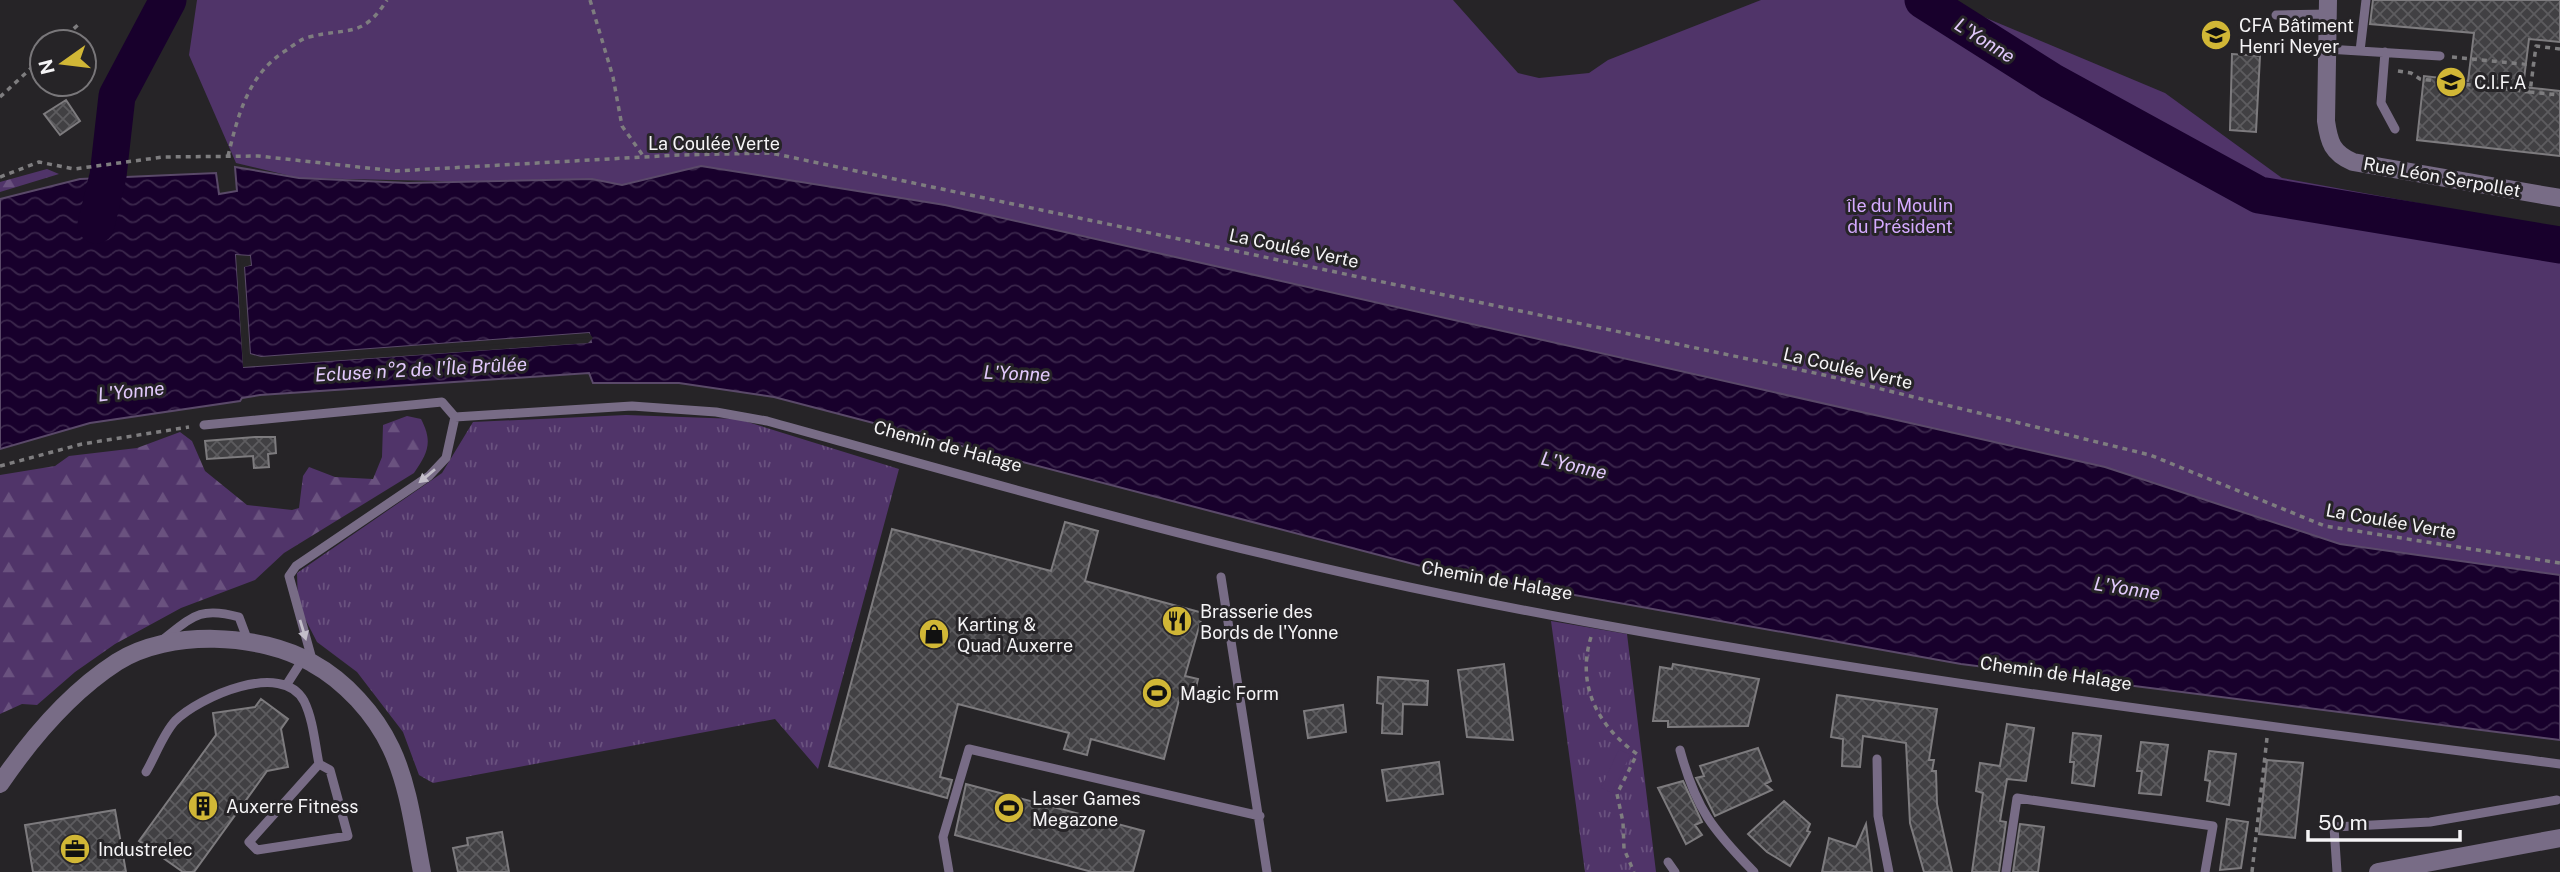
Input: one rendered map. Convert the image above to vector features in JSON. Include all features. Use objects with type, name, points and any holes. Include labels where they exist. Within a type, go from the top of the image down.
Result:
[{"type":"street","name":"Rue Léon Serpollet","points":[[2328,7],[2326,102],[2329,141],[2334,151],[2353,162],[2560,198]]},
{"type":"street","points":[[0,784],[26,745],[74,695],[119,661],[157,645],[205,639],[248,641],[308,661],[368,710],[391,748],[407,792],[422,872]]},
{"type":"street","points":[[2378,872],[2560,838]]},
{"type":"lane","points":[[2360,51],[2366,0]]},
{"type":"lane","points":[[2276,15],[2328,7]]},
{"type":"lane","points":[[2327,49],[2440,56]]},
{"type":"lane","points":[[2385,52],[2381,103],[2395,129]]},
{"type":"lane","points":[[204,425],[442,402],[455,417]]},
{"type":"lane","points":[[455,417],[632,406],[741,416],[1176,534],[1451,596],[1840,664],[2268,726],[2560,764]]},
{"type":"lane","points":[[287,684],[308,661],[289,576],[296,566],[429,476],[446,458],[455,417]]},
{"type":"lane","points":[[1221,577],[1267,872]]},
{"type":"lane","points":[[157,645],[188,619],[212,610],[239,617],[248,641]]},
{"type":"lane","points":[[146,772],[174,723],[204,698],[268,682],[287,684],[303,699],[319,764],[330,770],[348,835],[257,850],[249,842],[319,764]]},
{"type":"lane","points":[[949,872],[943,837],[969,750],[1259,816]]},
{"type":"lane","points":[[1680,750],[1691,791],[1713,830],[1754,872]]},
{"type":"lane","points":[[1877,759],[1878,816],[1889,872]]},
{"type":"lane","points":[[2007,872],[2017,798],[2213,825],[2205,872]]},
{"type":"lane","points":[[2337,872],[2334,827],[2430,822],[2557,800]]},
{"type":"lane","points":[[1668,862],[1675,872]]},
{"type":"path","points":[[228,156],[242,102],[268,62],[306,38],[357,29],[374,20],[387,0]]},
{"type":"path","points":[[590,0],[613,77],[622,126],[644,157]]},
{"type":"path","points":[[75,28],[80,23]]},
{"type":"path","points":[[2530,92],[2536,46],[2560,48]]},
{"type":"path","points":[[2440,56],[2533,65]]},
{"type":"path","points":[[0,97],[28,71]]},
{"type":"path","points":[[2411,73],[2420,79],[2560,95]]},
{"type":"path","name":"La Coulée Verte","points":[[0,177],[39,162],[74,169],[132,164],[163,158],[257,156],[395,171],[771,153],[1824,375],[2150,455],[2325,526],[2560,563]]},
{"type":"path","points":[[0,466],[82,444],[204,425]]},
{"type":"path","points":[[1596,622],[1587,650],[1587,690],[1601,721],[1637,754],[1617,794],[1623,822],[1624,849],[1634,872]]},
{"type":"path","points":[[2252,872],[2268,726]]},
{"type":"green space","name":"île du Moulin du Président","points":[[197,0],[1453,0],[1518,73],[1539,78],[1589,73],[1608,60],[1761,0],[1943,0],[2165,93],[2282,178],[2560,229],[2560,575],[2340,544],[945,205],[701,166],[622,185],[299,178],[236,163],[189,55]]},
{"type":"green space","points":[[47,169],[59,174],[0,192],[0,182]]},
{"type":"green space","points":[[626,415],[738,419],[899,469],[818,769],[775,719],[433,783],[419,775],[403,732],[357,672],[317,642],[298,605],[297,573],[442,473],[473,422]]},
{"type":"green space","points":[[407,416],[421,419],[428,441],[426,453],[414,473],[284,553],[255,580],[181,608],[115,644],[75,672],[37,705],[22,704],[0,714],[0,475],[55,466],[69,456],[137,448],[180,432],[192,441],[205,471],[247,505],[292,510],[299,508],[303,476],[309,467],[335,477],[373,479],[382,457],[383,425]]},
{"type":"green space","points":[[1551,621],[1627,634],[1656,872],[1585,872]]},
{"type":"green space","points":[[1619,749],[1630,755],[1612,793],[1601,788]]},
{"type":"water","name":"Ecluse n°2 de l'Île Brûlée","points":[[701,166],[945,205],[2105,467],[2340,544],[2560,575],[2560,740],[1961,664],[1440,571],[774,397],[679,383],[593,383],[589,373],[260,395],[242,398],[240,401],[90,423],[0,449],[0,199],[80,179],[216,173],[219,194],[237,191],[235,167],[299,178],[408,183],[592,179],[622,185]],"holes":[[[236,255],[250,256],[251,265],[244,266],[250,354],[261,357],[589,333],[591,342],[244,367]]]},
{"type":"pier","points":[[236,255],[250,256],[251,265],[244,267],[250,354],[261,357],[589,333],[593,338],[588,343],[243,367]],"holes":[[[241,272],[249,357],[261,360],[589,338],[246,363]]]},
{"type":"building","points":[[2373,0],[2560,0],[2560,42],[2529,39],[2523,87],[2560,91],[2560,156],[2417,140],[2424,76],[2468,81],[2474,33],[2370,24]]},
{"type":"building","points":[[2232,54],[2260,56],[2256,132],[2230,130]]},
{"type":"building","points":[[66,100],[80,121],[60,135],[44,114]]},
{"type":"building","points":[[275,437],[276,453],[268,454],[269,467],[254,468],[253,456],[207,459],[205,441]]},
{"type":"building","points":[[1065,522],[1098,531],[1085,581],[1203,613],[1185,676],[1198,679],[1193,700],[1180,696],[1164,759],[1091,739],[1087,755],[1064,749],[1069,733],[958,704],[940,777],[952,780],[947,798],[829,766],[892,529],[1051,571]]},
{"type":"building","points":[[1504,664],[1513,740],[1467,737],[1458,670]]},
{"type":"building","points":[[1673,664],[1759,679],[1748,726],[1668,727],[1668,721],[1653,721],[1660,667],[1672,669]]},
{"type":"building","points":[[1378,677],[1428,681],[1427,705],[1403,704],[1402,734],[1382,733],[1383,704],[1377,703]]},
{"type":"building","points":[[1837,695],[1937,709],[1929,760],[1934,760],[1932,771],[1936,771],[1937,804],[1952,872],[1924,872],[1910,823],[1906,743],[1863,736],[1860,767],[1842,766],[1843,739],[1831,737]]},
{"type":"building","name":"Auxerre Fitness","points":[[261,699],[288,719],[281,729],[288,767],[267,771],[194,872],[183,872],[139,841],[216,735],[213,713],[255,707]]},
{"type":"building","points":[[1343,705],[1346,732],[1308,738],[1304,711]]},
{"type":"building","points":[[2007,724],[2034,728],[2026,781],[2007,779],[2000,821],[2006,822],[1999,872],[1972,872],[1983,793],[1976,791],[1980,763],[2000,766]]},
{"type":"building","points":[[2073,733],[2101,736],[2094,786],[2072,783],[2074,762],[2070,762]]},
{"type":"building","points":[[2141,742],[2168,745],[2161,795],[2139,793],[2142,771],[2137,771]]},
{"type":"building","points":[[1758,748],[1771,781],[1765,784],[1772,790],[1715,816],[1696,778],[1704,776],[1700,766]]},
{"type":"building","points":[[2209,751],[2236,754],[2229,805],[2207,801],[2210,781],[2205,780]]},
{"type":"building","points":[[2267,760],[2303,763],[2295,838],[2259,834]]},
{"type":"building","points":[[1439,762],[1443,794],[1387,801],[1382,770]]},
{"type":"building","points":[[1683,781],[1702,822],[1695,825],[1702,835],[1686,844],[1658,788]]},
{"type":"building","name":"Laser Games Megazone","points":[[966,784],[1144,831],[1133,872],[1092,872],[955,835]]},
{"type":"building","points":[[1784,801],[1810,824],[1807,831],[1810,832],[1790,866],[1767,852],[1748,834]]},
{"type":"building","name":"Industrelec","points":[[115,810],[126,872],[33,872],[25,825]]},
{"type":"building","points":[[2227,819],[2248,822],[2241,868],[2220,870]]},
{"type":"building","points":[[1866,824],[1872,872],[1822,872],[1829,838],[1856,847]]},
{"type":"building","points":[[2020,824],[2044,827],[2038,872],[2013,872]]},
{"type":"building","points":[[502,832],[509,872],[458,872],[453,848],[468,845],[467,838]]},
{"type":"waterway","points":[[96,225],[108,176],[117,96],[168,0]]},
{"type":"waterway","name":"L'Yonne","points":[[1923,0],[2051,81],[2259,195],[2560,245]]},
{"type":"place","name":"CFA Bâtiment Henri Neyer","points":[[2216,35]]},
{"type":"place","name":"C.I.F.A","points":[[2451,82]]},
{"type":"place","name":"Brasserie des Bords de l'Yonne","points":[[1177,621]]},
{"type":"place","name":"Karting & Quad Auxerre","points":[[934,634]]},
{"type":"place","name":"Magic Form","points":[[1157,693]]},
{"type":"place","name":"Auxerre Fitness","points":[[203,806]]},
{"type":"place","name":"Laser Games Megazone","points":[[1009,808]]},
{"type":"place","name":"Industrelec","points":[[75,849]]}]
